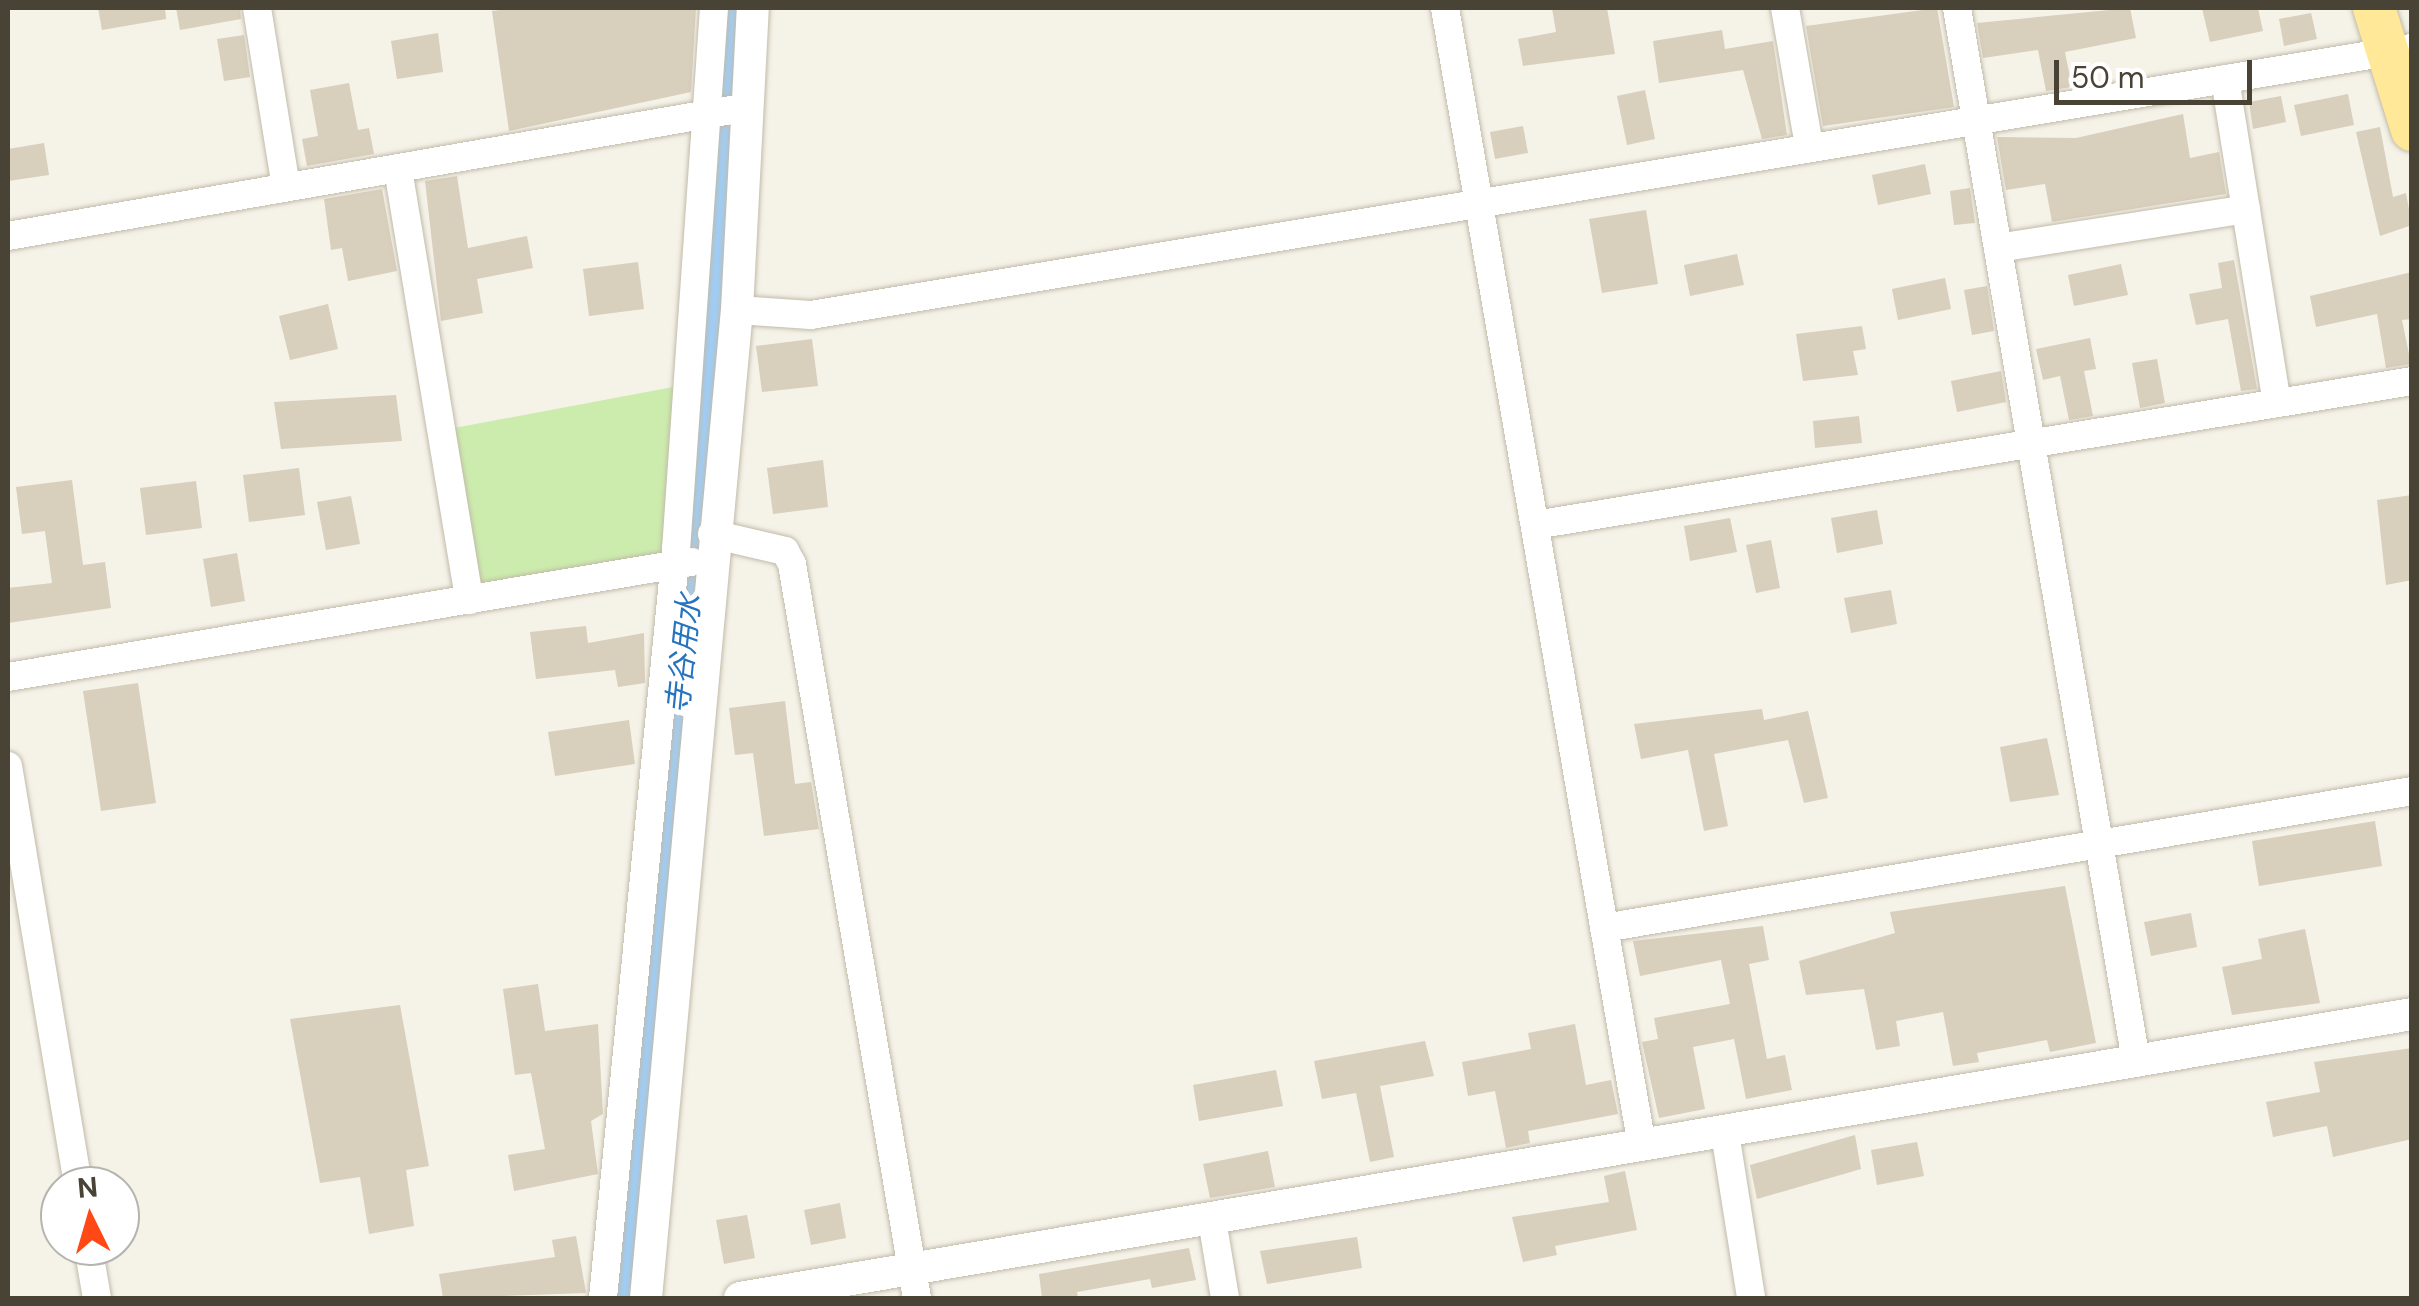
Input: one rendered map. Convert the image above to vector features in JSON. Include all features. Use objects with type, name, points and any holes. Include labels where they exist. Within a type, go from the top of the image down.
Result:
[{"type":"main road","points":[[2374,8],[2400,50],[2412,130]]},
{"type":"street","points":[[257,8],[286,187]]},
{"type":"street","points":[[604,1298],[696,556],[736,310],[730,108],[714,8]]},
{"type":"street","points":[[646,1298],[730,108],[752,8]]},
{"type":"street","points":[[1445,8],[1642,1146]]},
{"type":"street","points":[[1785,8],[1809,145]]},
{"type":"street","points":[[1956,8],[2136,1061]]},
{"type":"street","points":[[736,310],[811,315],[1478,198],[2400,50]]},
{"type":"street","points":[[2226,78],[2276,402]]},
{"type":"street","points":[[8,236],[730,108]]},
{"type":"street","points":[[398,169],[469,600]]},
{"type":"street","points":[[1998,248],[2246,210]]},
{"type":"street","points":[[1535,526],[2412,380]]},
{"type":"street","points":[[8,677],[469,600],[696,556],[785,551],[792,564],[914,1284]]},
{"type":"street","points":[[8,766],[75,1166]]},
{"type":"street","points":[[1604,928],[2412,792]]},
{"type":"street","points":[[740,1298],[914,1284],[1212,1220],[2412,1014]]},
{"type":"street","points":[[1725,1133],[1751,1298]]},
{"type":"street","points":[[1212,1220],[1226,1298]]},
{"type":"street","points":[[91,1266],[96,1298]]},
{"type":"green space","points":[[710,8],[751,8],[646,1298],[608,1298],[676,551],[469,600],[438,431],[689,384]]},
{"type":"building","points":[[98,8],[165,8],[166,19],[102,30]]},
{"type":"building","points":[[176,8],[240,8],[241,19],[180,30]]},
{"type":"building","points":[[696,8],[691,92],[509,131],[492,11]]},
{"type":"building","points":[[1552,8],[1607,8],[1615,54],[1523,66],[1518,39],[1556,32]]},
{"type":"building","points":[[1937,8],[1954,107],[1823,126],[1806,26]]},
{"type":"building","points":[[2130,8],[2136,38],[2065,52],[2072,87],[2046,91],[2038,50],[1983,58],[1977,23]]},
{"type":"building","points":[[2202,8],[2258,8],[2263,31],[2210,42]]},
{"type":"building","points":[[2311,13],[2317,39],[2284,46],[2279,19]]},
{"type":"building","points":[[1722,30],[1725,49],[1773,41],[1787,135],[1762,139],[1743,70],[1659,83],[1653,41]]},
{"type":"building","points":[[438,33],[443,72],[397,79],[391,41]]},
{"type":"building","points":[[244,35],[250,77],[224,81],[217,39]]},
{"type":"building","points":[[349,83],[358,130],[369,128],[374,154],[307,166],[302,139],[318,136],[310,90]]},
{"type":"building","points":[[1645,90],[1655,139],[1627,145],[1617,96]]},
{"type":"building","points":[[2348,94],[2354,125],[2301,136],[2294,105]]},
{"type":"building","points":[[2281,96],[2286,122],[2253,129],[2249,102]]},
{"type":"building","points":[[2183,114],[2190,158],[2219,152],[2226,194],[2052,222],[2045,184],[2006,190],[1997,137],[2076,138]]},
{"type":"building","points":[[1523,126],[1528,153],[1495,159],[1490,132]]},
{"type":"building","points":[[2380,127],[2393,197],[2406,193],[2412,225],[2380,236],[2356,132]]},
{"type":"building","points":[[44,143],[49,175],[8,181],[8,149]]},
{"type":"building","points":[[1925,164],[1931,194],[1878,205],[1872,175]]},
{"type":"building","points":[[457,176],[468,248],[527,236],[533,268],[477,279],[483,313],[441,321],[425,181]]},
{"type":"building","points":[[1970,188],[1975,223],[1954,225],[1950,191]]},
{"type":"building","points":[[382,189],[397,271],[348,281],[342,248],[331,250],[324,199]]},
{"type":"building","points":[[1646,210],[1658,284],[1602,293],[1589,219]]},
{"type":"building","points":[[1737,254],[1744,285],[1690,296],[1684,265]]},
{"type":"building","points":[[2234,260],[2257,389],[2241,391],[2228,319],[2196,325],[2189,294],[2222,288],[2218,263]]},
{"type":"building","points":[[638,262],[644,309],[589,316],[583,269]]},
{"type":"building","points":[[2121,264],[2128,295],[2074,306],[2068,275]]},
{"type":"building","points":[[2412,272],[2412,319],[2402,320],[2411,364],[2386,368],[2377,314],[2316,327],[2310,296]]},
{"type":"building","points":[[1945,278],[1951,309],[1898,320],[1892,289]]},
{"type":"building","points":[[1987,286],[1994,331],[1972,335],[1964,290]]},
{"type":"building","points":[[328,304],[338,349],[290,360],[279,316]]},
{"type":"building","points":[[1862,326],[1866,349],[1853,351],[1858,375],[1803,381],[1796,334]]},
{"type":"building","points":[[2090,338],[2096,369],[2084,371],[2093,416],[2069,420],[2060,376],[2043,380],[2036,349]]},
{"type":"building","points":[[812,339],[818,386],[762,392],[756,346]]},
{"type":"building","points":[[2157,359],[2165,403],[2140,408],[2132,363]]},
{"type":"building","points":[[2001,371],[2006,402],[1957,412],[1951,381]]},
{"type":"building","points":[[396,395],[402,441],[281,449],[274,402]]},
{"type":"building","points":[[1859,416],[1862,443],[1815,448],[1813,421]]},
{"type":"building","points":[[823,460],[828,507],[773,514],[767,468]]},
{"type":"building","points":[[299,468],[305,515],[249,522],[243,475]]},
{"type":"building","points":[[72,480],[83,565],[105,562],[111,608],[8,623],[8,588],[52,583],[45,531],[22,534],[16,487]]},
{"type":"building","points":[[196,481],[202,528],[146,535],[140,488]]},
{"type":"building","points":[[2412,495],[2412,580],[2386,585],[2377,500]]},
{"type":"building","points":[[351,496],[360,544],[326,550],[317,502]]},
{"type":"building","points":[[1877,510],[1883,544],[1837,553],[1831,518]]},
{"type":"building","points":[[1730,518],[1737,552],[1690,561],[1684,526]]},
{"type":"building","points":[[1771,540],[1780,588],[1756,593],[1746,545]]},
{"type":"building","points":[[237,553],[245,601],[211,607],[203,559]]},
{"type":"building","points":[[1891,590],[1897,624],[1851,633],[1844,598]]},
{"type":"building","points":[[586,626],[588,643],[644,633],[645,683],[618,687],[615,670],[536,679],[530,632]]},
{"type":"building","points":[[138,683],[156,803],[101,811],[83,691]]},
{"type":"building","points":[[785,701],[795,784],[811,782],[819,829],[764,836],[753,753],[735,755],[729,708]]},
{"type":"building","points":[[1762,709],[1764,720],[1808,711],[1828,798],[1804,803],[1788,740],[1714,754],[1728,826],[1704,831],[1688,750],[1641,759],[1634,724]]},
{"type":"building","points":[[629,720],[635,764],[555,776],[548,732]]},
{"type":"building","points":[[2047,738],[2059,795],[2010,802],[2000,747]]},
{"type":"building","points":[[2375,821],[2382,866],[2259,886],[2252,841]]},
{"type":"building","points":[[2065,886],[2096,1043],[2050,1052],[2047,1040],[1977,1053],[1979,1062],[1953,1066],[1943,1012],[1896,1021],[1900,1046],[1876,1050],[1864,989],[1806,995],[1799,961],[1895,933],[1890,912]]},
{"type":"building","points":[[2191,913],[2197,947],[2151,956],[2144,922]]},
{"type":"building","points":[[1763,926],[1769,960],[1749,964],[1767,1059],[1785,1055],[1792,1090],[1746,1099],[1734,1039],[1693,1047],[1705,1109],[1659,1118],[1642,1042],[1658,1039],[1654,1018],[1730,1004],[1721,960],[1640,976],[1633,941]]},
{"type":"building","points":[[2305,929],[2320,1003],[2232,1015],[2222,967],[2262,959],[2258,939]]},
{"type":"building","points":[[538,984],[545,1031],[598,1024],[603,1114],[591,1121],[598,1174],[514,1191],[508,1155],[545,1149],[531,1073],[515,1075],[503,989]]},
{"type":"building","points":[[400,1005],[429,1166],[406,1170],[414,1226],[369,1234],[360,1177],[320,1183],[290,1019]]},
{"type":"building","points":[[1575,1024],[1586,1085],[1611,1080],[1618,1114],[1528,1131],[1530,1143],[1506,1148],[1495,1091],[1468,1096],[1462,1062],[1531,1049],[1528,1033]]},
{"type":"building","points":[[1425,1041],[1434,1076],[1380,1086],[1394,1157],[1370,1162],[1356,1093],[1322,1099],[1314,1061]]},
{"type":"building","points":[[2412,1048],[2412,1139],[2333,1157],[2327,1126],[2273,1137],[2266,1102],[2320,1092],[2314,1062]]},
{"type":"building","points":[[1276,1070],[1283,1106],[1199,1121],[1193,1085]]},
{"type":"building","points":[[1855,1135],[1861,1169],[1757,1199],[1750,1165]]},
{"type":"building","points":[[1917,1142],[1924,1176],[1877,1185],[1871,1150]]},
{"type":"building","points":[[1268,1151],[1275,1187],[1210,1198],[1203,1164]]},
{"type":"building","points":[[1625,1171],[1637,1230],[1555,1246],[1557,1255],[1523,1262],[1512,1217],[1609,1202],[1604,1176]]},
{"type":"building","points":[[840,1203],[846,1238],[811,1245],[804,1210]]},
{"type":"building","points":[[747,1215],[755,1258],[724,1264],[716,1220]]},
{"type":"building","points":[[576,1236],[586,1293],[443,1298],[439,1274],[555,1257],[552,1240]]},
{"type":"building","points":[[1357,1237],[1362,1268],[1267,1284],[1260,1251]]},
{"type":"building","points":[[1189,1248],[1196,1280],[1152,1288],[1150,1279],[1077,1292],[1078,1298],[1042,1298],[1039,1274]]},
{"type":"waterway","name":"寺谷用水","points":[[619,1298],[694,551],[727,140],[727,8]]}]
